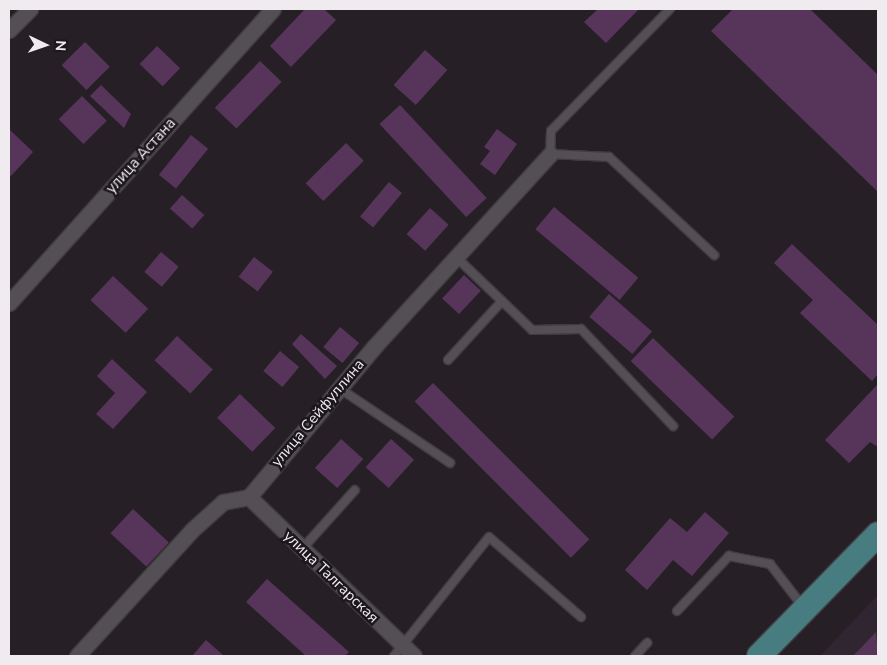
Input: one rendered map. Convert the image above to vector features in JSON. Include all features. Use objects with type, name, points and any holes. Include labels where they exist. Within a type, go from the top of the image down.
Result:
[{"type":"main road","points":[[759,656],[878,534]]},
{"type":"street","points":[[9,30],[30,9]]},
{"type":"street","name":"улица Астана","points":[[9,303],[273,9]]},
{"type":"street","name":"улица Сейфуллина","points":[[249,497],[339,388],[550,154]]},
{"type":"street","points":[[77,656],[192,530],[224,502],[249,497]]},
{"type":"street","name":"улица Талгарская","points":[[249,497],[302,549],[398,651],[414,656]]},
{"type":"lane","points":[[670,9],[551,131],[550,154],[609,156],[714,256]]},
{"type":"lane","points":[[456,257],[532,330],[581,329],[673,426]]},
{"type":"lane","points":[[448,360],[502,301]]},
{"type":"lane","points":[[339,388],[450,464]]},
{"type":"lane","points":[[302,549],[354,490]]},
{"type":"lane","points":[[398,651],[489,537],[582,617]]},
{"type":"lane","points":[[677,611],[729,556],[770,564],[805,609]]},
{"type":"lane","points":[[635,656],[647,643]]},
{"type":"shaded area","points":[[878,595],[878,656],[820,656]]},
{"type":"building","points":[[305,9],[324,9],[336,20],[291,67],[270,46]]},
{"type":"building","points":[[598,9],[639,9],[606,43],[584,22]]},
{"type":"building","points":[[733,9],[810,9],[878,75],[878,192],[711,31]]},
{"type":"building","points":[[85,42],[110,67],[86,90],[62,65]]},
{"type":"building","points":[[157,46],[180,68],[163,86],[140,64]]},
{"type":"building","points":[[425,50],[447,70],[416,105],[394,85]]},
{"type":"building","points":[[260,61],[282,82],[236,129],[215,108]]},
{"type":"building","points":[[101,85],[131,114],[124,128],[90,96]]},
{"type":"building","points":[[82,96],[107,121],[83,144],[59,119]]},
{"type":"building","points":[[400,105],[487,198],[466,217],[380,124]]},
{"type":"building","points":[[9,129],[33,152],[11,176],[9,174]]},
{"type":"building","points":[[497,129],[517,144],[495,175],[480,164],[490,151],[484,147]]},
{"type":"building","points":[[191,135],[208,149],[176,188],[159,175]]},
{"type":"building","points":[[346,143],[364,161],[323,201],[306,183]]},
{"type":"building","points":[[389,182],[402,193],[373,227],[360,216]]},
{"type":"building","points":[[182,195],[204,215],[192,228],[170,208]]},
{"type":"building","points":[[554,207],[638,278],[620,300],[535,229]]},
{"type":"building","points":[[430,208],[449,225],[425,251],[407,234]]},
{"type":"building","points":[[792,244],[878,325],[878,374],[872,381],[800,313],[813,300],[774,263]]},
{"type":"building","points":[[161,252],[179,267],[162,287],[144,272]]},
{"type":"building","points":[[254,257],[273,272],[258,291],[239,277]]},
{"type":"building","points":[[464,275],[481,291],[459,314],[442,298]]},
{"type":"building","points":[[113,276],[148,309],[126,333],[90,300]]},
{"type":"building","points":[[609,294],[652,331],[632,354],[589,317]]},
{"type":"building","points":[[340,327],[359,343],[342,363],[323,347]]},
{"type":"building","points":[[301,334],[337,366],[325,379],[292,344]]},
{"type":"building","points":[[177,336],[213,369],[190,394],[154,360]]},
{"type":"building","points":[[653,338],[734,416],[712,440],[631,361]]},
{"type":"building","points":[[280,351],[299,367],[282,387],[263,371]]},
{"type":"building","points":[[112,359],[147,392],[113,429],[96,414],[115,393],[97,376]]},
{"type":"building","points":[[433,383],[589,539],[571,558],[415,401]]},
{"type":"building","points":[[878,384],[878,447],[870,442],[849,463],[825,440]]},
{"type":"building","points":[[240,394],[275,428],[252,452],[217,418]]},
{"type":"building","points":[[341,439],[363,459],[337,488],[315,468]]},
{"type":"building","points":[[391,439],[414,460],[389,488],[366,467]]},
{"type":"building","points":[[133,509],[169,542],[146,567],[110,533]]},
{"type":"building","points":[[705,512],[729,533],[692,576],[673,560],[647,590],[625,570],[670,518],[687,532]]},
{"type":"building","points":[[267,579],[349,652],[345,656],[306,656],[246,602]]},
{"type":"building","points":[[876,632],[878,656],[853,656]]},
{"type":"building","points":[[206,640],[224,656],[192,656]]}]
